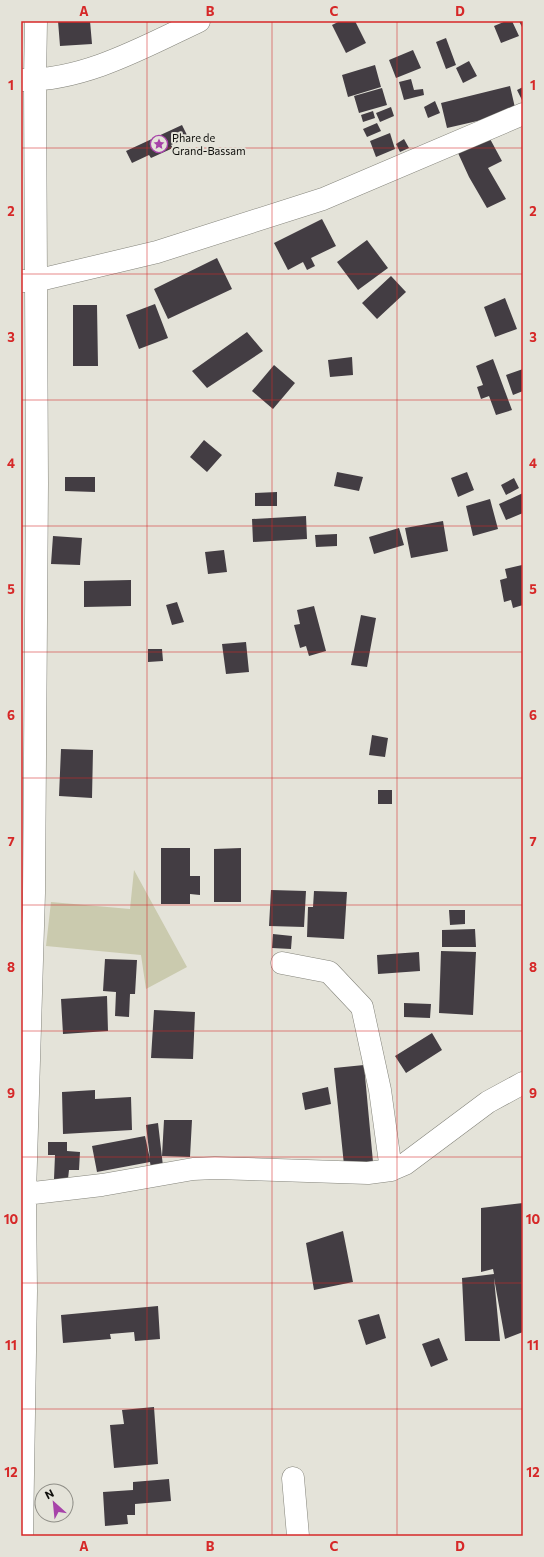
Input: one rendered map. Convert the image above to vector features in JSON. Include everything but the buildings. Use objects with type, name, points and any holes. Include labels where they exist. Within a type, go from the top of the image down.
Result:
[{"type":"street","points":[[22,1536],[29,483],[28,80],[36,21]]},
{"type":"street","points":[[28,80],[74,73],[118,59],[199,21]]},
{"type":"street","points":[[28,281],[157,252],[323,200],[523,114]]},
{"type":"street","points":[[282,963],[329,972],[362,1007],[380,1090],[391,1170]]},
{"type":"street","points":[[25,1194],[102,1185],[193,1169],[215,1168],[368,1173],[391,1170],[405,1164],[488,1102],[523,1083]]},
{"type":"street","points":[[293,1478],[298,1536]]},
{"type":"green space","points":[[134,870],[187,967],[146,989],[141,955],[46,946],[51,902],[130,909]]},
{"type":"place","name":"Phare de Grand-Bassam","points":[[159,144]]}]
